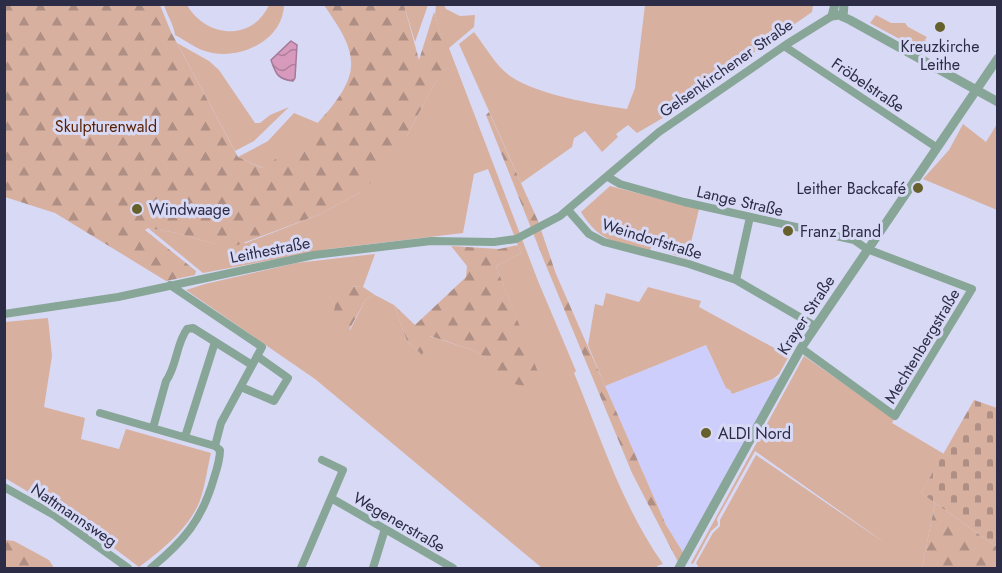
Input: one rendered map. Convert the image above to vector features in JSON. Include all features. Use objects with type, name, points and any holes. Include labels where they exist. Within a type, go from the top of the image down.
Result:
[{"type":"street","points":[[835,4],[832,16],[843,17],[998,102]]},
{"type":"street","points":[[843,17],[844,4]]},
{"type":"street","name":"Gelsenkirchener Straße","points":[[542,227],[568,210],[659,132],[784,46],[832,16]]},
{"type":"street","name":"Fröbelstraße","points":[[784,46],[936,147]]},
{"type":"street","name":"Krayer Straße","points":[[679,568],[801,348],[998,58]]},
{"type":"street","name":"Lange Straße","points":[[608,177],[620,184],[652,194],[854,240],[867,249],[972,289]]},
{"type":"street","name":"Weindorfstraße","points":[[568,210],[589,234],[604,242],[689,264],[736,280],[815,326]]},
{"type":"street","points":[[736,280],[750,217]]},
{"type":"street","name":"Leithestraße","points":[[4,314],[118,297],[314,255],[431,241],[508,241],[542,227]]},
{"type":"street","points":[[170,285],[262,347],[221,423],[215,446]]},
{"type":"street","name":"Mechtenbergstraße","points":[[801,348],[895,416],[972,289]]},
{"type":"street","points":[[153,428],[166,381],[184,332],[193,328],[252,365]]},
{"type":"street","points":[[185,437],[214,342]]},
{"type":"street","points":[[240,387],[274,401],[288,378],[257,356]]},
{"type":"street","points":[[100,413],[215,446],[220,450],[209,495],[196,524],[175,548],[151,568]]},
{"type":"street","points":[[301,568],[343,470],[322,460]]},
{"type":"street","name":"Nattmannsweg","points":[[4,487],[63,520],[128,568]]},
{"type":"street","name":"Wegenerstraße","points":[[331,498],[453,568]]},
{"type":"street","points":[[372,568],[385,529]]},
{"type":"shaded area","points":[[706,345],[732,394],[780,377],[684,554],[666,525],[605,386]]},
{"type":"green space","name":"Skulpturenwald","points":[[5,4],[160,5],[171,32],[238,157],[262,168],[302,138],[316,124],[340,95],[348,80],[351,67],[349,51],[343,34],[324,5],[404,5],[419,60],[434,12],[450,64],[433,86],[407,136],[382,172],[359,193],[318,215],[235,246],[215,244],[177,233],[148,228],[145,230],[196,271],[195,275],[166,281],[55,213],[5,197]]},
{"type":"green space","points":[[164,5],[187,5],[205,24],[229,31],[241,30],[252,25],[269,5],[284,5],[282,18],[267,39],[243,51],[217,54],[201,50],[175,35]]},
{"type":"green space","points":[[404,5],[428,5],[415,42]]},
{"type":"green space","points":[[436,5],[444,5],[446,9],[460,16],[475,15],[474,27],[449,48],[613,471],[636,519],[663,564],[657,566],[658,568],[542,568],[315,379],[186,290],[296,263],[375,254],[363,287],[324,285],[350,330],[366,299],[375,295],[394,305],[407,341],[421,354],[429,336],[473,350],[486,358],[478,365],[544,389],[496,266],[521,253],[488,169],[474,174],[463,233],[329,249],[203,273],[148,228],[177,233],[215,244],[246,243],[318,215],[359,193],[407,136],[433,86],[449,64],[435,15]]},
{"type":"green space","points":[[645,5],[813,5],[812,12],[673,112],[637,133],[628,125],[616,134],[618,137],[602,152],[585,131],[574,138],[572,147],[521,183],[459,44],[474,32],[500,67],[522,83],[566,98],[627,109],[635,88]]},
{"type":"green space","points":[[876,15],[891,23],[905,23],[927,37],[922,51],[870,23]]},
{"type":"green space","points":[[177,43],[209,61],[219,70],[255,123],[260,123],[270,115],[289,107],[254,141],[235,151]]},
{"type":"green space","points":[[489,112],[538,221],[556,274],[666,525],[684,554],[678,562],[632,473],[486,115]]},
{"type":"green space","points":[[294,113],[318,123],[292,148],[263,168],[238,157],[268,141]]},
{"type":"green space","points":[[963,124],[986,142],[997,124],[997,210],[923,179],[949,150]]},
{"type":"green space","points":[[610,186],[699,209],[687,259],[669,253],[670,248],[654,244],[649,251],[618,243],[595,230],[581,212]]},
{"type":"green space","points":[[518,245],[521,253],[496,266],[545,390],[514,384],[477,365],[486,358],[473,350],[430,336],[422,355],[407,341],[394,305],[415,325],[466,277],[467,266],[451,246],[499,249]]},
{"type":"green space","points":[[323,284],[363,287],[375,295],[366,299],[349,330],[331,320],[335,307]]},
{"type":"green space","points":[[648,287],[701,301],[699,307],[789,356],[779,374],[773,379],[732,394],[726,388],[706,345],[605,386],[588,345],[595,304],[603,306],[606,293],[639,302]]},
{"type":"green space","points":[[48,318],[52,356],[44,407],[85,418],[81,439],[119,449],[126,429],[211,453],[203,491],[194,513],[173,539],[139,567],[82,524],[5,478],[5,322]]},
{"type":"green space","points":[[804,356],[894,419],[892,423],[944,454],[921,493],[935,503],[922,568],[699,568],[696,563],[713,533],[720,526],[720,520],[756,455],[888,545],[755,451],[717,519],[718,525],[711,531],[693,564],[691,563]]},
{"type":"green space","points":[[974,400],[997,408],[997,547],[921,493]]},
{"type":"green space","points":[[935,503],[997,547],[997,568],[922,568]]},
{"type":"green space","points":[[5,540],[14,541],[49,560],[54,568],[5,568]]},
{"type":"water","points":[[291,41],[297,45],[293,81],[278,75],[271,60]]},
{"type":"place","name":"Kreuzkirche Leithe","points":[[940,27]]},
{"type":"place","name":"Leither Backcafé","points":[[918,188]]},
{"type":"place","name":"Windwaage","points":[[137,209]]},
{"type":"place","name":"Franz Brand","points":[[788,231]]},
{"type":"place","name":"ALDI Nord","points":[[706,433]]}]
